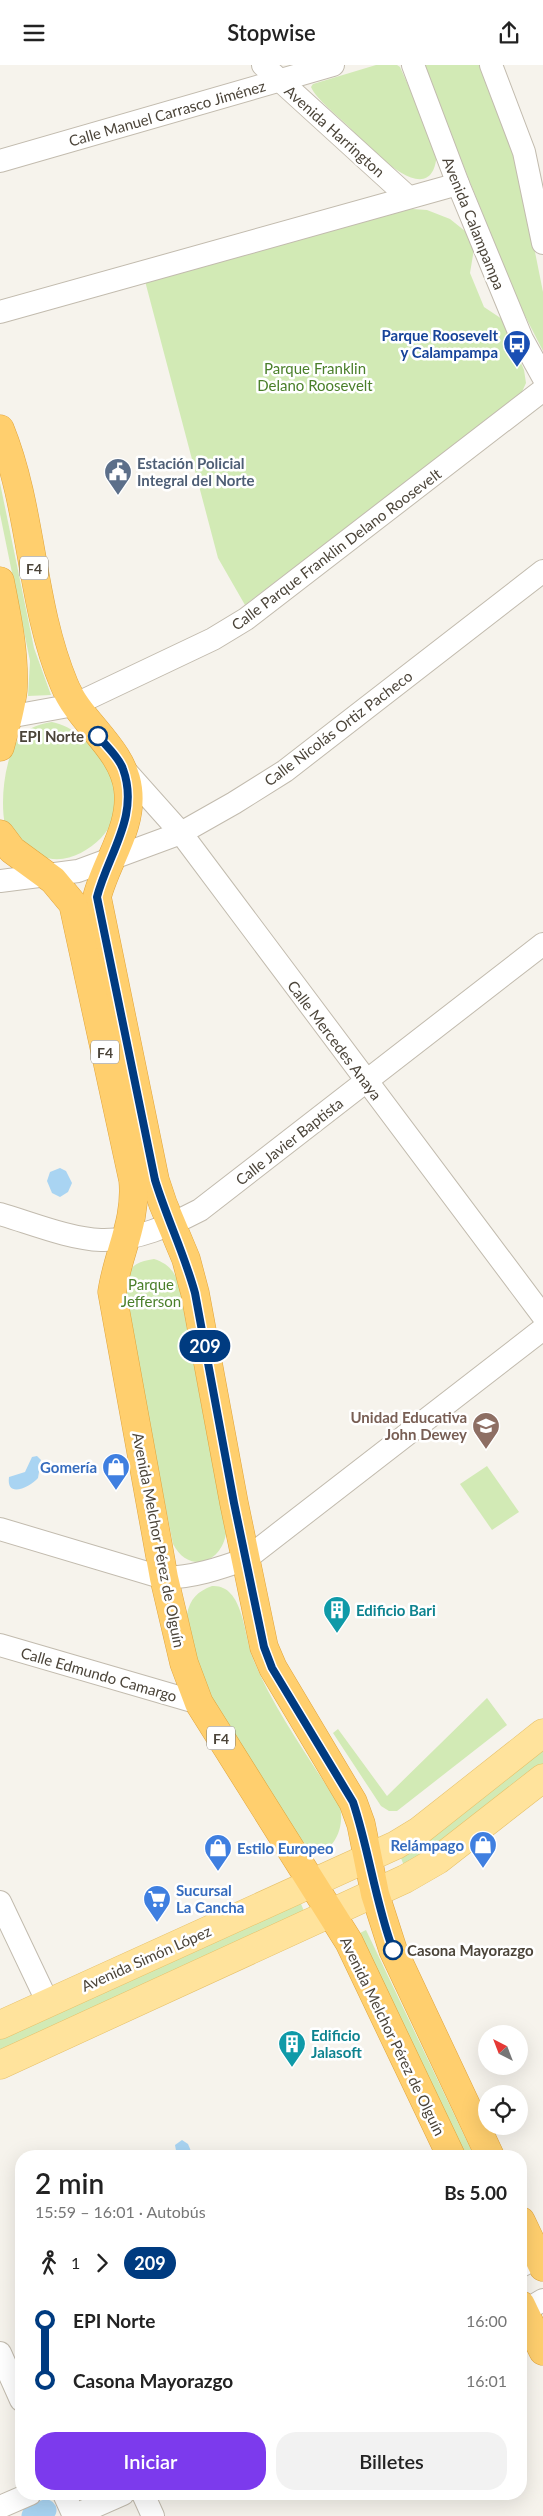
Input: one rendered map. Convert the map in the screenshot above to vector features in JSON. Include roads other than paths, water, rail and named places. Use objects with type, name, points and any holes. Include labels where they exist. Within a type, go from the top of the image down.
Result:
[{"type":"highway","name":"F4","points":[[0,429],[17,490],[51,649],[74,705],[123,768],[128,789],[128,808],[124,829],[101,879],[97,897],[155,1180],[186,1259],[195,1293],[264,1647],[272,1668],[353,1802],[368,1858],[375,1894],[393,1950],[487,2150]]},
{"type":"highway","name":"F4","points":[[0,581],[10,627],[13,668],[13,691],[4,716],[0,747]]},
{"type":"highway","name":"F4","points":[[0,834],[12,850],[47,877]]},
{"type":"highway","name":"Avenida Melchor Pérez de Olguín","points":[[47,877],[67,896],[73,904],[76,913],[133,1180],[135,1199],[127,1237],[114,1276],[112,1292],[164,1578],[184,1663],[199,1703],[349,1942],[448,2150]]},
{"type":"highway","points":[[527,2237],[536,2260]]},
{"type":"highway","points":[[528,2307],[543,2351]]},
{"type":"main road","name":"Avenida Simón López","points":[[0,2025],[368,1858],[420,1831],[543,1733]]},
{"type":"main road","points":[[0,2065],[375,1894],[438,1860],[543,1778]]},
{"type":"street","name":"Avenida Harrington","points":[[263,65],[408,197]]},
{"type":"street","name":"Calle Manuel Carrasco Jiménez","points":[[0,161],[333,65]]},
{"type":"street","name":"Avenida Calampampa","points":[[413,65],[458,184],[522,339],[543,377]]},
{"type":"street","points":[[491,65],[533,149],[543,243]]},
{"type":"street","points":[[0,313],[458,184]]},
{"type":"street","name":"Calle Parque Franklin Delano Roosevelt","points":[[4,716],[74,705],[212,639],[246,619],[543,390]]},
{"type":"street","name":"Calle Nicolás Ortiz Pacheco","points":[[0,881],[47,877],[78,871],[181,833],[285,771],[543,571]]},
{"type":"street","name":"Calle Mercedes Anaya","points":[[123,768],[181,833],[543,1316]]},
{"type":"street","name":"Calle Javier Baptista","points":[[0,1214],[80,1237],[101,1240],[127,1237],[172,1225],[200,1209],[543,944]]},
{"type":"street","points":[[0,1529],[164,1578],[189,1577],[246,1559],[543,1329]]},
{"type":"street","name":"Calle Edmundo Camargo","points":[[0,1645],[199,1703]]},
{"type":"street","points":[[0,1902],[48,2003]]},
{"type":"street","points":[[0,2353],[15,2387]]},
{"type":"street","points":[[0,2507],[16,2500]]},
{"type":"street","points":[[66,2500],[73,2516],[109,2500]]},
{"type":"street","points":[[146,2500],[153,2516]]},
{"type":"water","points":[[60,1168],[66,1171],[72,1183],[68,1192],[60,1197],[52,1193],[47,1181],[50,1172]]},
{"type":"water","points":[[37,1456],[41,1460],[38,1478],[25,1487],[19,1489],[11,1488],[9,1477],[25,1472],[32,1457]]},
{"type":"water","points":[[182,2140],[188,2144],[190,2150],[176,2150],[175,2145]]},
{"type":"waterway","points":[[32,2516],[46,2510]]},
{"type":"place","name":"Parque Roosevelt y Calampampa","points":[[517,368]]},
{"type":"place","name":"Estación Policial Integral del Norte","points":[[118,496]]},
{"type":"place","name":"EPI Norte","points":[[98,736]]},
{"type":"place","name":"Unidad Educativa John Dewey","points":[[486,1450]]},
{"type":"place","name":"Gomería","points":[[116,1491]]},
{"type":"place","name":"Edificio Bari","points":[[337,1634]]},
{"type":"place","name":"Relámpago","points":[[483,1869]]},
{"type":"place","name":"Estilo Europeo","points":[[218,1872]]},
{"type":"place","name":"Sucursal La Cancha","points":[[157,1923]]},
{"type":"place","name":"Casona Mayorazgo","points":[[393,1950]]},
{"type":"place","name":"Edificio Jalasoft","points":[[292,2068]]},
{"type":"park label","name":"Parque Franklin Delano Roosevelt","points":[[315,376]]},
{"type":"park label","name":"Parque Jefferson","points":[[151,1292]]}]
